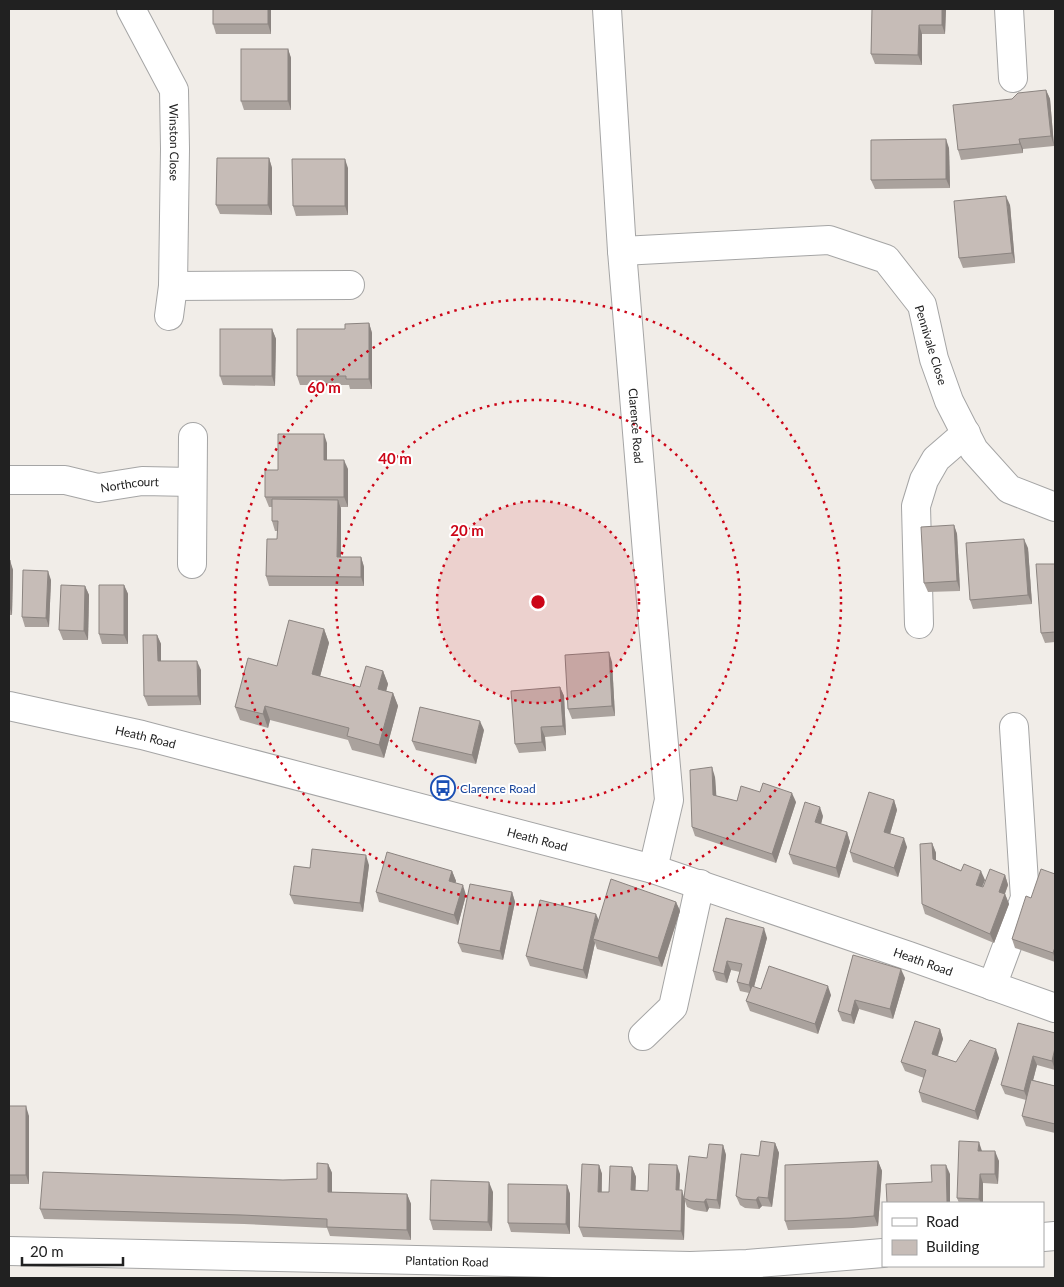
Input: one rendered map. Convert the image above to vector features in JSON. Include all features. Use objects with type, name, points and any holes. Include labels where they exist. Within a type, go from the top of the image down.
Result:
[{"type":"street","name":"Winston Close","points":[[131,9],[174,90],[176,149],[173,286],[169,316]]},
{"type":"street","name":"Clarence Road","points":[[607,9],[622,251],[669,800],[653,869]]},
{"type":"street","points":[[1009,9],[1013,78]]},
{"type":"street","name":"Pennivale Close","points":[[622,251],[829,240],[886,259],[922,305],[934,358],[949,401],[974,450],[1009,489],[1055,507]]},
{"type":"street","points":[[173,286],[350,285]]},
{"type":"street","points":[[919,624],[916,506],[924,480],[936,459],[966,433]]},
{"type":"street","points":[[192,564],[194,437]]},
{"type":"street","name":"Northcourt","points":[[9,480],[65,480],[98,488],[142,481],[192,482]]},
{"type":"street","name":"Heath Road","points":[[9,706],[142,735],[653,869],[1055,1008]]},
{"type":"street","points":[[992,986],[1024,898],[1014,727]]},
{"type":"street","points":[[643,1036],[673,1007],[700,884]]},
{"type":"street","name":"Plantation Road","points":[[9,1251],[690,1266],[748,1271],[882,1253]]},
{"type":"building","points":[[213,9],[268,9],[268,24],[213,24]]},
{"type":"building","points":[[872,9],[942,9],[942,25],[919,25],[918,55],[871,54]]},
{"type":"building","points":[[241,49],[288,49],[288,101],[241,101]]},
{"type":"building","points":[[1046,90],[1051,136],[1019,139],[1020,144],[958,150],[953,105],[1012,99],[1018,93]]},
{"type":"building","points":[[946,139],[946,179],[871,180],[871,140]]},
{"type":"building","points":[[217,158],[269,158],[268,205],[216,205]]},
{"type":"building","points":[[292,159],[345,159],[345,206],[293,206]]},
{"type":"building","points":[[1006,196],[1012,253],[959,258],[954,201]]},
{"type":"building","points":[[369,323],[369,379],[346,379],[346,376],[297,376],[297,329],[345,329],[345,324]]},
{"type":"building","points":[[220,329],[272,329],[272,376],[220,376]]},
{"type":"building","points":[[278,434],[324,434],[324,460],[344,460],[344,497],[265,497],[265,470],[278,470]]},
{"type":"building","points":[[272,499],[338,500],[337,557],[361,557],[361,577],[266,576],[267,539],[277,539],[278,521],[272,521]]},
{"type":"building","points":[[954,525],[957,581],[924,583],[921,527]]},
{"type":"building","points":[[1024,539],[1028,595],[970,600],[966,543]]},
{"type":"building","points":[[9,560],[10,560],[9,605]]},
{"type":"building","points":[[1036,564],[1055,564],[1055,632],[1041,633]]},
{"type":"building","points":[[23,570],[48,571],[46,618],[22,617]]},
{"type":"building","points":[[61,585],[85,586],[84,631],[59,630]]},
{"type":"building","points":[[99,585],[124,585],[124,635],[99,634]]},
{"type":"building","points":[[289,620],[324,629],[312,674],[360,687],[366,666],[383,671],[378,689],[393,693],[379,745],[347,736],[349,728],[265,706],[263,714],[235,707],[248,658],[277,666]]},
{"type":"building","points":[[143,635],[157,635],[158,661],[197,661],[198,696],[144,696]]},
{"type":"building","points":[[609,652],[612,706],[568,709],[565,655]]},
{"type":"building","points":[[560,687],[563,726],[541,727],[542,742],[515,744],[511,691]]},
{"type":"building","points":[[420,707],[480,721],[472,755],[412,741]]},
{"type":"building","points":[[712,767],[713,795],[737,801],[741,786],[760,792],[763,783],[792,793],[772,854],[692,827],[690,770]]},
{"type":"building","points":[[869,792],[894,800],[884,832],[904,838],[894,868],[850,852]]},
{"type":"building","points":[[805,802],[820,807],[815,822],[847,832],[836,868],[789,854]]},
{"type":"building","points":[[932,843],[933,859],[961,871],[964,864],[981,871],[976,885],[983,887],[990,869],[1005,875],[999,892],[1005,894],[990,934],[922,904],[920,844]]},
{"type":"building","points":[[312,849],[366,855],[360,903],[290,895],[294,866],[310,868]]},
{"type":"building","points":[[387,852],[452,871],[449,881],[463,885],[454,915],[376,892]]},
{"type":"building","points":[[1041,869],[1055,874],[1055,947],[1053,953],[1012,939],[1026,896],[1031,898]]},
{"type":"building","points":[[611,879],[676,902],[658,958],[593,939]]},
{"type":"building","points":[[470,884],[512,892],[500,951],[458,943]]},
{"type":"building","points":[[540,900],[596,914],[583,970],[526,956]]},
{"type":"building","points":[[726,918],[764,928],[749,985],[737,982],[742,964],[727,961],[724,974],[713,971]]},
{"type":"building","points":[[853,955],[901,969],[890,1009],[855,1000],[851,1015],[838,1011]]},
{"type":"building","points":[[769,966],[828,986],[815,1024],[746,1001],[752,986],[761,989]]},
{"type":"building","points":[[915,1021],[940,1029],[932,1054],[956,1062],[970,1040],[996,1049],[975,1111],[919,1092],[926,1070],[901,1062]]},
{"type":"building","points":[[1018,1023],[1055,1033],[1055,1048],[1052,1061],[1033,1056],[1024,1091],[1001,1085]]},
{"type":"building","points":[[1031,1080],[1055,1086],[1055,1124],[1022,1116]]},
{"type":"building","points":[[9,1106],[26,1106],[26,1175],[9,1175]]},
{"type":"building","points":[[761,1141],[775,1143],[768,1198],[758,1197],[756,1200],[742,1199],[736,1196],[741,1154],[759,1156]]},
{"type":"building","points":[[959,1141],[979,1142],[978,1151],[995,1151],[995,1174],[980,1174],[979,1199],[957,1198]]},
{"type":"building","points":[[709,1144],[723,1145],[717,1200],[706,1199],[704,1202],[690,1201],[684,1198],[689,1156],[707,1158]]},
{"type":"building","points":[[878,1161],[874,1216],[785,1221],[785,1165]]},
{"type":"building","points":[[317,1163],[328,1164],[328,1192],[407,1194],[407,1230],[327,1227],[327,1219],[40,1209],[43,1172],[283,1180],[317,1179]]},
{"type":"building","points":[[582,1164],[599,1165],[598,1192],[609,1192],[610,1166],[632,1167],[631,1190],[648,1191],[649,1164],[677,1165],[676,1190],[682,1190],[681,1231],[579,1227]]},
{"type":"building","points":[[931,1165],[946,1165],[947,1202],[887,1202],[886,1184],[932,1182]]},
{"type":"building","points":[[431,1180],[489,1182],[488,1222],[430,1220]]},
{"type":"building","points":[[508,1184],[567,1185],[566,1224],[508,1223]]},
{"type":"place","name":"Clarence Road","points":[[443,788]]}]
